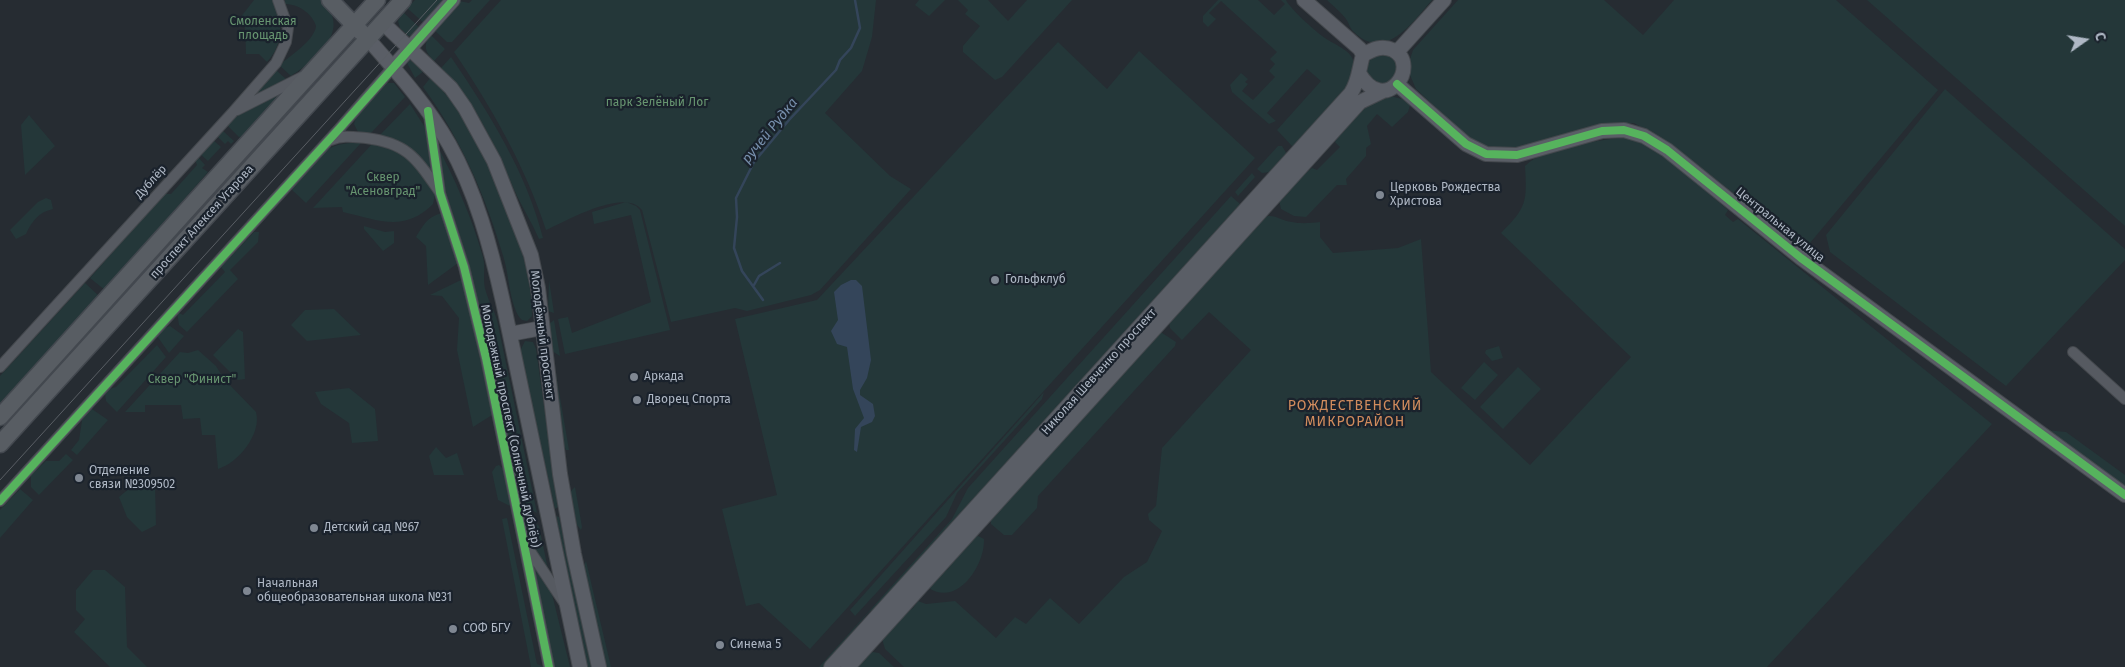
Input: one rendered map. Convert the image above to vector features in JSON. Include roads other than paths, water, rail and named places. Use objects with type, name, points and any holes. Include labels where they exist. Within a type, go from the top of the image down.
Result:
[{"type":"main road","points":[[330,0],[394,66],[428,111],[449,144],[476,209],[494,263],[580,667]]},
{"type":"main road","name":"проспект Алексея Угарова","points":[[0,444],[404,0]]},
{"type":"main road","points":[[394,66],[453,0]]},
{"type":"main road","points":[[1304,0],[1360,49],[1364,55]]},
{"type":"main road","points":[[1397,52],[1444,0]]},
{"type":"main road","name":"проспект Алексея Угарова","points":[[0,417],[316,69],[354,25],[367,4]]},
{"type":"main road","name":"Молодёжный проспект","points":[[367,4],[456,95],[494,160],[531,255],[538,288],[560,474],[574,554],[599,667]]},
{"type":"main road","points":[[1380,47],[1389,48],[1397,52],[1404,67],[1397,84],[1384,91],[1376,90],[1366,85],[1359,73],[1364,55],[1380,47]]},
{"type":"main road","name":"Николая Шевченко проспект","points":[[848,667],[975,517],[1297,156],[1351,93],[1357,84],[1359,73]]},
{"type":"main road","name":"Центральная улица","points":[[1397,84],[1466,144],[1486,154],[1516,155],[1602,131],[1624,130],[1644,136],[1668,150],[1802,258],[2125,495]]},
{"type":"main road","name":"Николая Шевченко проспект","points":[[831,667],[975,517],[1360,102],[1384,91]]},
{"type":"main road","points":[[510,334],[542,328]]},
{"type":"street","name":"Дублёр","points":[[0,367],[233,112],[276,62],[286,42],[288,28],[278,0]]},
{"type":"street","points":[[0,501],[328,142],[394,66]]},
{"type":"street","points":[[233,112],[316,69]]},
{"type":"street","points":[[428,111],[440,193]]},
{"type":"street","points":[[328,142],[346,136],[381,140],[401,147],[417,162],[440,193]]},
{"type":"street","name":"Молодежный проспект (Солнечный дублёр)","points":[[440,193],[456,238],[472,296],[549,667]]},
{"type":"street","points":[[2073,352],[2125,399]]},
{"type":"street","points":[[523,540],[567,607]]},
{"type":"water","points":[[851,280],[856,280],[862,286],[871,360],[867,378],[860,390],[860,395],[873,404],[875,416],[872,422],[861,427],[857,452],[854,450],[855,429],[864,418],[853,389],[847,347],[837,344],[831,331],[838,320],[834,292],[841,285]]},
{"type":"waterway","name":"ручей Рудка","points":[[763,300],[742,271],[734,248],[737,217],[736,198],[754,162],[789,120],[836,70],[840,60],[851,48],[860,28],[855,0]]},
{"type":"waterway","name":"ручей Рудка","points":[[754,285],[759,276],[780,263]]},
{"type":"tram line","points":[[0,480],[437,0]]},
{"type":"place","name":"Церковь Рождества Христова","points":[[1380,195]]},
{"type":"place","name":"Гольфклуб","points":[[995,280]]},
{"type":"place","name":"Аркада","points":[[634,377]]},
{"type":"place","name":"Дворец Спорта","points":[[637,400]]},
{"type":"place","name":"Отделение связи №309502","points":[[79,478]]},
{"type":"place","name":"Детский сад №67","points":[[314,528]]},
{"type":"place","name":"Начальная общеобразовательная школа №31","points":[[247,591]]},
{"type":"place","name":"СОФ БГУ","points":[[453,629]]},
{"type":"place","name":"Синема 5","points":[[720,645]]},
{"type":"district","name":"РОЖДЕСТВЕНСКИЙ МИКРОРАЙОН","points":[[1355,414]]},
{"type":"park label","name":"Смоленская площадь","points":[[263,29]]},
{"type":"park label","name":"парк Зелёный Лог","points":[[657,103]]},
{"type":"park label","name":"Сквер \"Асеновград\"","points":[[383,185]]},
{"type":"park label","name":"Сквер \"Финист\"","points":[[192,380]]}]
